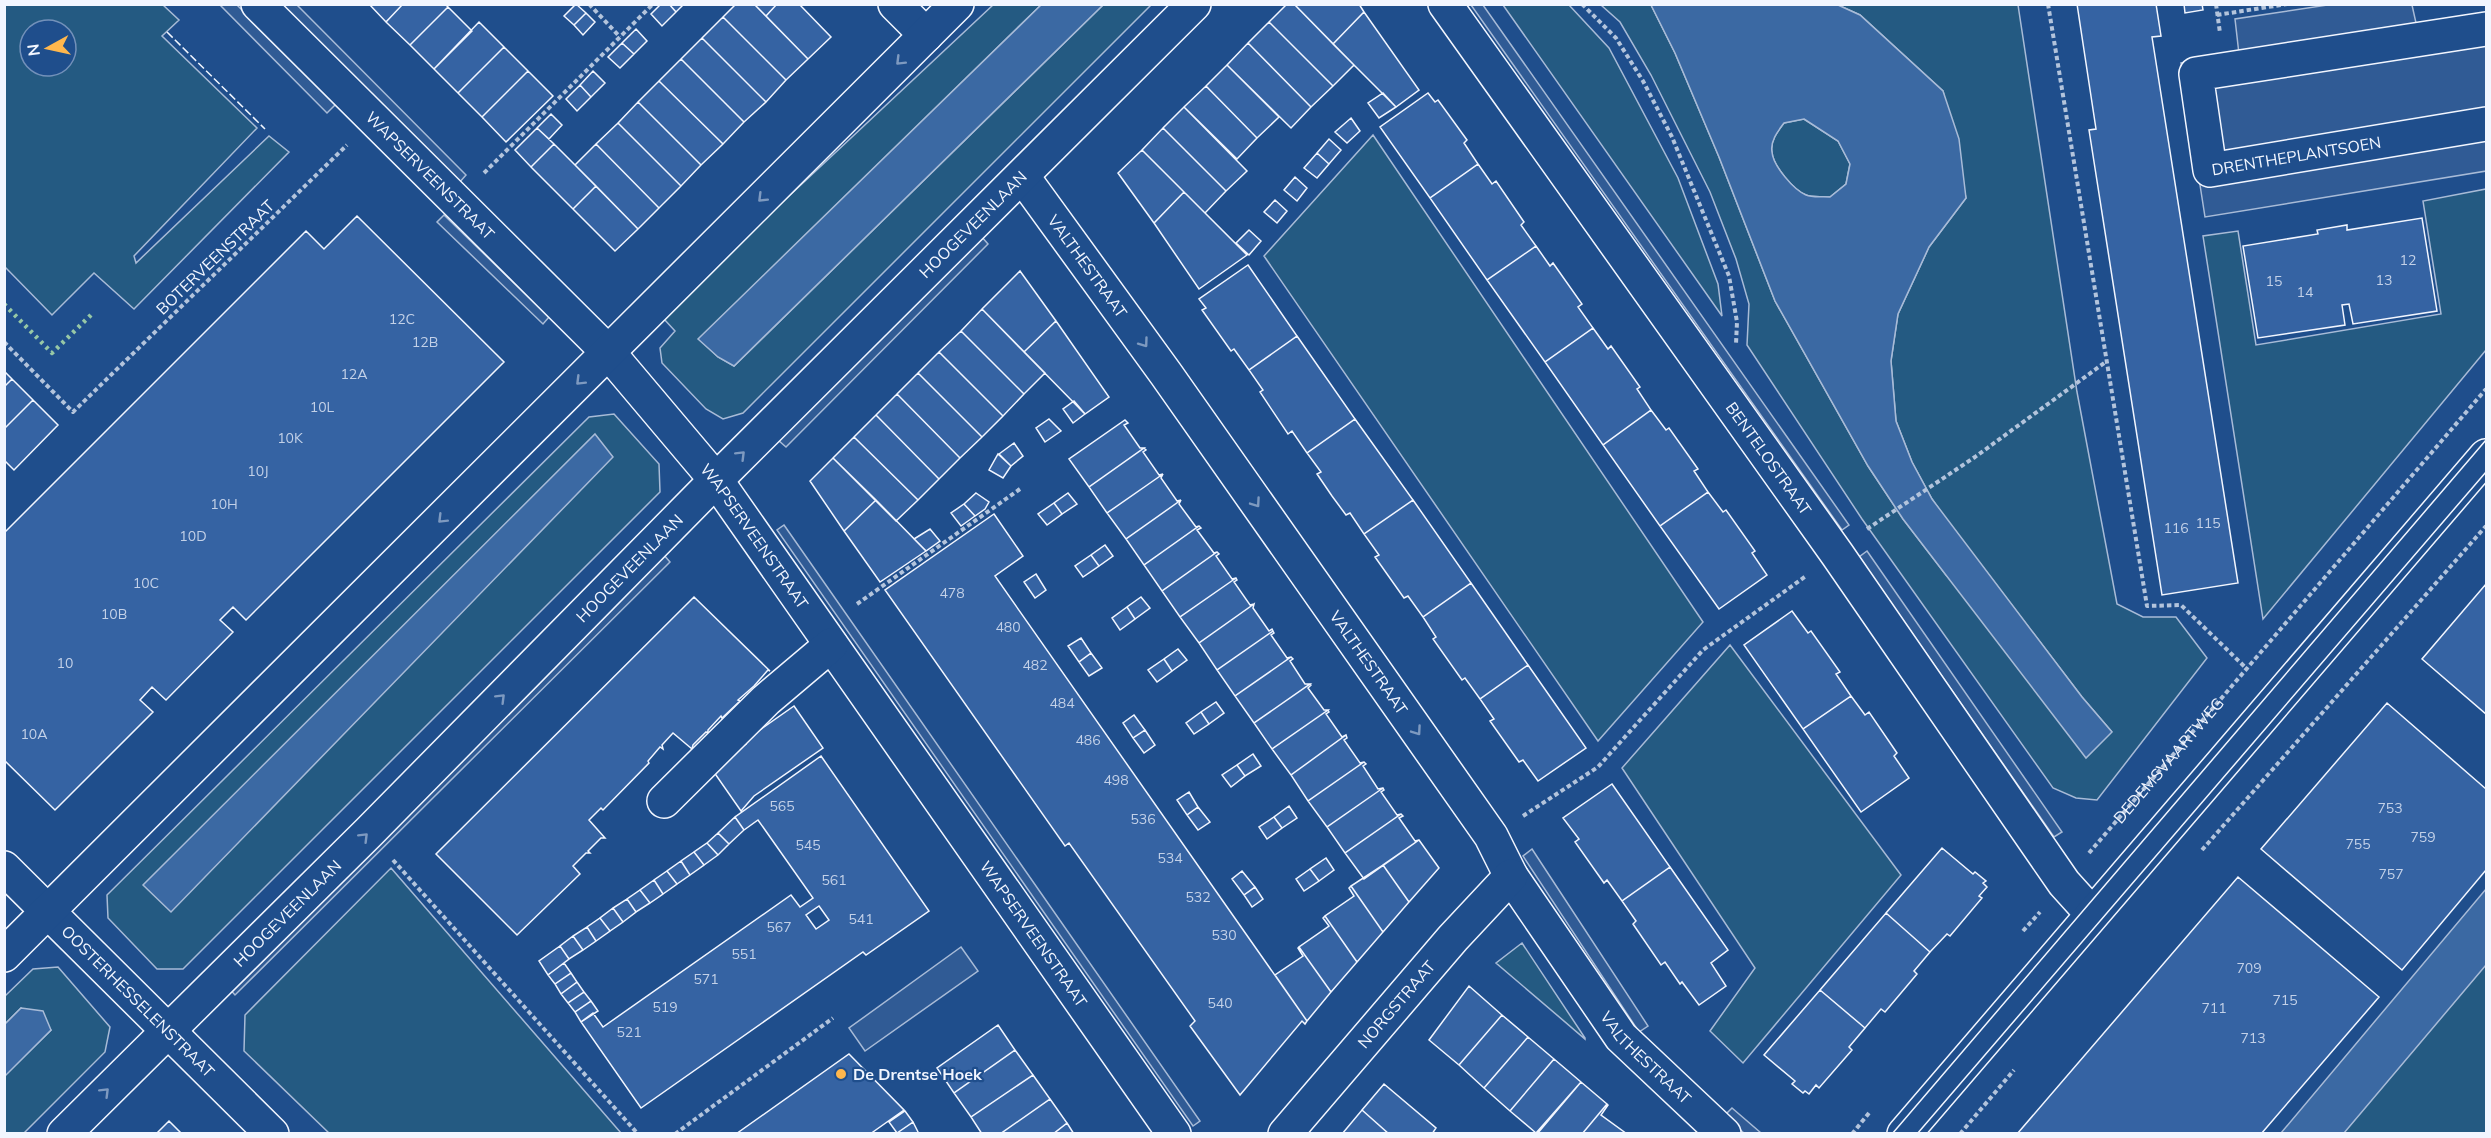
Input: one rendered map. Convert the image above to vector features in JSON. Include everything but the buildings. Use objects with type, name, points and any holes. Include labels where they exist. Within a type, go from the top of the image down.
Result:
[{"type":"street","name":"WAPSERVEENSTRAAT","points":[[258,4],[608,352],[716,480],[1174,1134]]},
{"type":"street","points":[[895,4],[926,35]]},
{"type":"street","points":[[4,955],[957,4]]},
{"type":"street","name":"HOOGEVEENLAAN","points":[[64,1134],[369,832],[716,480],[1023,177],[1194,4]]},
{"type":"street","name":"BENTELOSTRAAT","points":[[1445,4],[1837,554],[2064,883],[2092,914]]},
{"type":"street","name":"DRENTHEPLANTSOEN","points":[[2487,29],[2196,74],[2210,170],[2487,124]]},
{"type":"street","name":"VALTHESTRAAT","points":[[1023,177],[1166,374],[1491,836],[1511,876],[1621,1037],[1725,1134]]},
{"type":"street","points":[[1904,1134],[2487,456]]},
{"type":"street","points":[[664,801],[766,700],[831,645]]},
{"type":"street","name":"OOSTERHESSELENSTRAAT","points":[[4,867],[272,1134]]},
{"type":"street","name":"NORGSTRAAT","points":[[1285,1134],[1453,938],[1511,876]]},
{"type":"path","points":[[589,4],[620,37]]},
{"type":"path","points":[[455,202],[653,4]]},
{"type":"path","points":[[1582,4],[1616,38],[1643,81],[1672,137],[1729,276],[1737,322],[1732,408]]},
{"type":"path","points":[[2048,4],[2147,606],[2181,605],[2247,669]]},
{"type":"path","points":[[2217,15],[2287,4]]},
{"type":"path","name":"BOTERVEENSTRAAT","points":[[4,342],[73,412],[373,120]]},
{"type":"path","points":[[1491,836],[1598,767],[1703,650],[1837,554],[1872,524],[1975,457],[2107,361]]},
{"type":"path","name":"DEDEMSVAARTWEG","points":[[2019,937],[2487,389]]},
{"type":"path","points":[[857,604],[1020,489]]},
{"type":"path","points":[[2199,854],[2487,526]]},
{"type":"path","points":[[369,832],[638,1134]]},
{"type":"path","points":[[675,1134],[832,1018]]},
{"type":"path","points":[[1960,1134],[2022,1061]]},
{"type":"path","points":[[1852,1134],[1875,1107]]},
{"type":"shaded area","points":[[2334,4],[2412,5],[2416,23],[2486,13],[2486,171],[2205,217],[2181,63],[2239,54],[2235,19]]},
{"type":"shaded area","points":[[4,5],[163,5],[179,20],[162,36],[257,128],[134,256],[136,263],[269,136],[289,152],[134,309],[94,273],[52,315],[5,267]]},
{"type":"shaded area","points":[[220,5],[237,5],[336,104],[327,113]]},
{"type":"shaded area","points":[[282,5],[297,5],[466,175],[459,183]]},
{"type":"shaded area","points":[[993,5],[1041,5],[699,339],[718,357],[734,366],[1103,5],[1151,5],[743,413],[723,419],[706,409],[662,363],[660,348],[675,331],[664,319],[773,211]]},
{"type":"shaded area","points":[[1041,5],[1103,5],[734,366],[718,357],[698,339]]},
{"type":"shaded area","points":[[1471,5],[1483,5],[1849,525],[1842,530]]},
{"type":"shaded area","points":[[1503,5],[1569,5],[1609,48],[1678,178],[1718,284],[1722,316]]},
{"type":"shaded area","points":[[1601,5],[1651,5],[1675,53],[1719,157],[1775,301],[1868,466],[1903,519],[1946,575],[2112,732],[2082,697],[1943,515],[1912,462],[1896,421],[1891,361],[1898,314],[1929,247],[1966,198],[1943,91],[1860,15],[1838,5],[2018,5],[2077,392],[2117,604],[2143,617],[2176,617],[2207,658],[2097,800],[2076,798],[2053,788],[1862,519],[1747,345],[1749,304],[1736,259],[1710,192],[1651,75],[1620,22]]},
{"type":"shaded area","points":[[1651,5],[1838,5],[1860,15],[1943,91],[1959,139],[1966,198],[1929,247],[1898,314],[1891,361],[1896,421],[1912,462],[1932,499],[2082,697],[2112,732],[2086,758],[1903,519],[1868,466],[1775,301],[1719,157],[1675,53]],"holes":[[[1804,119],[1838,141],[1850,164],[1846,184],[1830,197],[1809,196],[1801,192],[1785,177],[1773,158],[1773,140],[1784,123]]]},
{"type":"shaded area","points":[[1804,119],[1838,141],[1850,164],[1846,184],[1830,197],[1806,195],[1801,192],[1785,177],[1773,158],[1773,140],[1784,123]]},
{"type":"shaded area","points":[[1373,135],[1703,622],[1598,741],[1264,256]]},
{"type":"shaded area","points":[[2486,189],[2486,350],[2263,619],[2203,236],[2238,231],[2256,345],[2441,314],[2423,201]]},
{"type":"shaded area","points":[[444,215],[549,317],[543,324],[437,222]]},
{"type":"shaded area","points":[[981,236],[988,244],[786,447],[778,440]]},
{"type":"shaded area","points":[[614,414],[659,464],[660,492],[183,969],[157,969],[108,918],[107,895],[589,417]]},
{"type":"shaded area","points":[[595,434],[613,457],[171,912],[143,885]]},
{"type":"shaded area","points":[[784,525],[1200,1121],[1193,1126],[777,530]]},
{"type":"shaded area","points":[[1867,551],[2062,832],[2054,837],[1859,557]]},
{"type":"shaded area","points":[[663,554],[670,562],[235,995],[228,987]]},
{"type":"shaded area","points":[[1730,645],[1901,875],[1743,1063],[1710,1031],[1755,968],[1622,768]]},
{"type":"shaded area","points":[[1532,849],[1648,1026],[1639,1032],[1523,856]]},
{"type":"shaded area","points":[[391,868],[621,1133],[329,1133],[244,1051],[245,1015]]},
{"type":"shaded area","points":[[2486,889],[2486,965],[2344,1133],[2281,1133]]},
{"type":"shaded area","points":[[1522,943],[1585,1038],[1585,1039],[1496,963]]},
{"type":"shaded area","points":[[961,947],[978,971],[865,1051],[849,1028]]},
{"type":"shaded area","points":[[2486,963],[2486,1133],[2342,1133]]},
{"type":"shaded area","points":[[58,967],[110,1027],[105,1052],[24,1133],[5,1133],[4,1076],[51,1030],[21,1008],[5,1024],[5,996],[33,969]]},
{"type":"shaded area","points":[[21,1008],[43,1011],[51,1030],[5,1076],[5,1024]]},
{"type":"shaded area","points":[[1732,1108],[1761,1133],[1744,1133],[1724,1116]]},
{"type":"tram line","points":[[1892,1134],[2486,440]]},
{"type":"tram line","points":[[1917,1134],[2486,472]]},
{"type":"hedge","points":[[4,304],[52,353],[94,312]]},
{"type":"fence","points":[[167,32],[265,129]]},
{"type":"place","name":"De Drentse Hoek","points":[[841,1074]]}]
